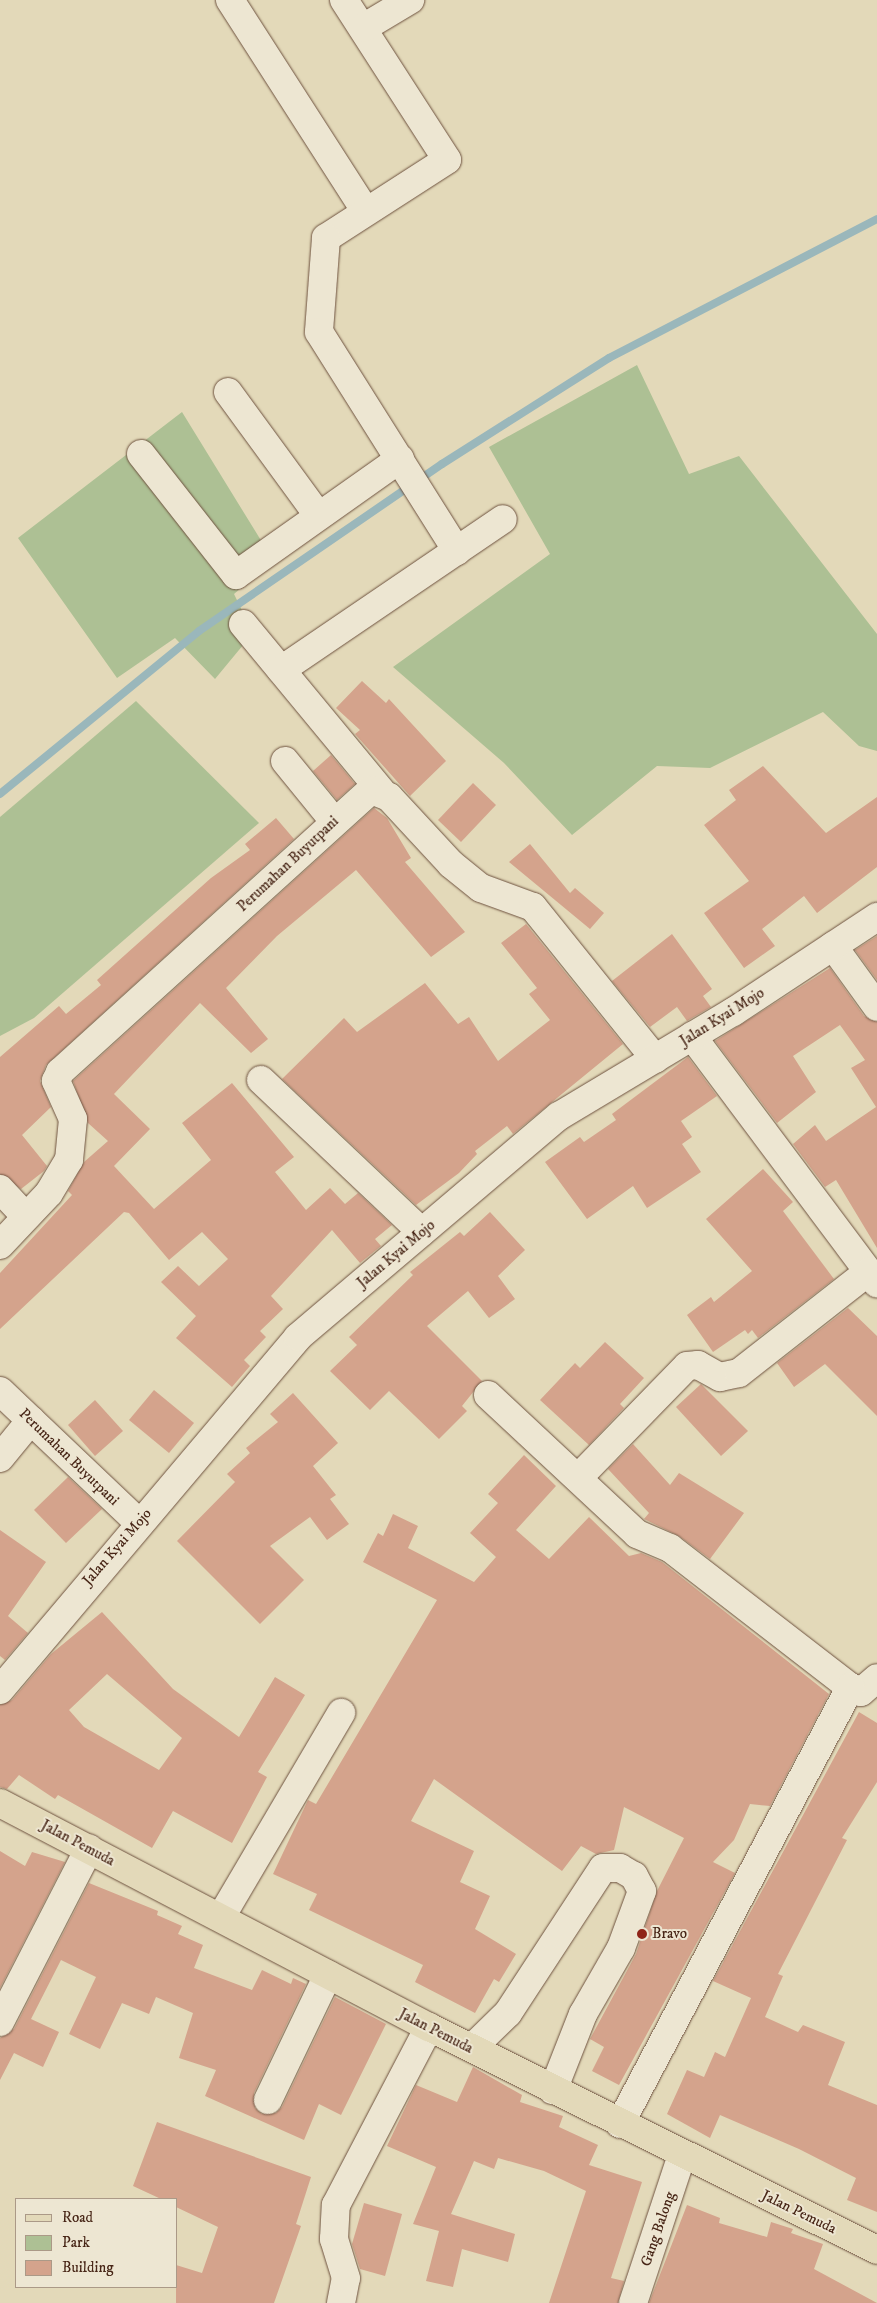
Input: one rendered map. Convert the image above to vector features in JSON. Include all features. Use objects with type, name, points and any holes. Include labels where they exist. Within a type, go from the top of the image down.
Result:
[{"type":"main road","name":"Jalan Pemuda","points":[[0,1802],[429,2027],[682,2155],[877,2250]]},
{"type":"street","points":[[230,0],[364,210]]},
{"type":"street","points":[[344,0],[447,160],[364,210],[326,238],[319,332],[457,551]]},
{"type":"street","points":[[363,28],[410,0]]},
{"type":"street","points":[[228,392],[318,515]]},
{"type":"street","points":[[141,454],[236,574],[318,515],[410,475]]},
{"type":"street","points":[[282,670],[503,519]]},
{"type":"street","points":[[243,624],[381,791],[451,864],[481,888],[533,907],[655,1059]]},
{"type":"street","points":[[285,761],[334,821]]},
{"type":"street","name":"Perumahan Buyutpani","points":[[0,1245],[49,1193],[69,1160],[73,1119],[56,1081],[60,1072],[334,821],[371,790],[381,791]]},
{"type":"street","name":"Jalan Kyai Mojo","points":[[0,1690],[139,1523],[298,1337],[558,1116],[692,1036],[877,917]]},
{"type":"street","points":[[833,946],[877,1008]]},
{"type":"street","points":[[578,1478],[687,1366],[698,1365],[720,1377],[739,1373],[873,1277],[692,1036]]},
{"type":"street","points":[[261,1080],[422,1232]]},
{"type":"street","points":[[0,1190],[26,1218]]},
{"type":"street","name":"Perumahan Buyutpani","points":[[0,1391],[139,1523]]},
{"type":"street","points":[[488,1394],[637,1534],[670,1548],[850,1687],[861,1692],[877,1678]]},
{"type":"street","points":[[0,1458],[31,1420]]},
{"type":"street","points":[[620,2124],[850,1687]]},
{"type":"street","points":[[221,1918],[341,1713]]},
{"type":"street","points":[[0,2022],[89,1849]]},
{"type":"street","points":[[472,2048],[508,2013],[603,1868],[620,1868],[634,1876],[642,1891],[621,1948],[572,2038],[553,2090]]},
{"type":"street","points":[[268,2100],[328,1975]]},
{"type":"street","points":[[341,2303],[346,2278],[334,2239],[336,2205],[429,2027]]},
{"type":"street","name":"Gang Balong","points":[[633,2303],[682,2155]]},
{"type":"green space","points":[[637,365],[689,474],[739,456],[877,634],[877,751],[859,746],[823,712],[710,768],[657,766],[572,835],[504,763],[393,667],[550,554],[489,447]]},
{"type":"green space","points":[[182,412],[273,560],[234,594],[253,633],[215,679],[175,638],[117,678],[18,538]]},
{"type":"green space","points":[[136,701],[259,823],[34,1018],[0,1036],[0,817]]},
{"type":"building","points":[[362,681],[386,703],[389,699],[446,761],[410,796],[355,734],[360,730],[336,708]]},
{"type":"building","points":[[331,755],[355,784],[337,800],[313,771]]},
{"type":"building","points":[[763,766],[826,833],[877,797],[877,867],[817,913],[804,896],[762,929],[775,946],[744,968],[704,913],[749,881],[704,825],[736,800],[729,790]]},
{"type":"building","points":[[473,783],[496,805],[461,842],[438,820]]},
{"type":"building","points":[[374,808],[387,818],[411,858],[405,862],[465,932],[431,957],[356,870],[277,936],[226,988],[268,1039],[251,1053],[200,1003],[114,1094],[150,1129],[114,1166],[154,1209],[211,1160],[182,1123],[232,1083],[294,1157],[275,1172],[306,1210],[330,1188],[345,1204],[358,1193],[392,1225],[375,1239],[381,1246],[360,1263],[332,1230],[271,1296],[283,1309],[260,1331],[266,1337],[244,1360],[250,1366],[232,1387],[176,1338],[196,1316],[161,1282],[178,1266],[199,1286],[228,1259],[202,1232],[169,1260],[129,1213],[124,1212],[0,1329],[0,1273],[72,1195],[68,1191],[84,1162],[108,1141],[88,1123],[73,1081]]},
{"type":"building","points":[[276,818],[294,839],[46,1065],[40,1081],[51,1107],[22,1135],[47,1166],[44,1171],[21,1189],[0,1174],[0,1057],[59,1006],[66,1014],[101,985],[97,980],[211,878],[250,850],[245,844]]},
{"type":"building","points":[[530,844],[570,893],[575,888],[604,913],[590,929],[509,862]]},
{"type":"building","points":[[526,924],[623,1044],[513,1134],[507,1126],[475,1151],[477,1154],[459,1173],[416,1205],[282,1079],[344,1018],[357,1032],[425,983],[458,1024],[469,1017],[498,1061],[550,1020],[529,994],[537,988],[501,943]]},
{"type":"building","points":[[672,934],[712,989],[703,996],[711,1007],[687,1021],[677,1007],[650,1027],[612,981]]},
{"type":"building","points":[[877,936],[877,980],[855,950]]},
{"type":"building","points":[[830,968],[864,1016],[877,1022],[877,1248],[836,1180],[825,1187],[793,1144],[815,1125],[826,1141],[876,1107],[851,1068],[865,1060],[840,1025],[793,1056],[816,1092],[777,1123],[715,1041]]},
{"type":"building","points":[[688,1057],[717,1096],[681,1121],[692,1137],[682,1144],[701,1172],[647,1208],[633,1186],[587,1219],[545,1162],[580,1137],[584,1142],[616,1120],[612,1114]]},
{"type":"building","points":[[763,1169],[793,1202],[783,1211],[834,1279],[758,1338],[752,1330],[748,1334],[745,1330],[713,1352],[687,1315],[711,1297],[714,1302],[752,1271],[706,1219]]},
{"type":"building","points":[[490,1212],[525,1250],[498,1276],[515,1299],[489,1318],[468,1291],[427,1326],[482,1381],[462,1406],[467,1411],[439,1439],[389,1391],[370,1410],[330,1371],[357,1345],[349,1337],[413,1275],[410,1272],[460,1232],[464,1236]]},
{"type":"building","points":[[848,1308],[877,1336],[877,1416],[825,1364],[794,1387],[777,1363]]},
{"type":"building","points":[[605,1342],[644,1378],[620,1404],[624,1408],[589,1445],[540,1400],[575,1363],[580,1368]]},
{"type":"building","points":[[701,1384],[748,1431],[721,1456],[676,1407]]},
{"type":"building","points":[[154,1390],[194,1423],[169,1453],[129,1420]]},
{"type":"building","points":[[293,1393],[338,1443],[313,1466],[336,1495],[330,1499],[349,1524],[327,1540],[310,1517],[270,1546],[304,1580],[260,1624],[177,1541],[235,1482],[227,1474],[250,1453],[246,1448],[278,1422],[270,1414]]},
{"type":"building","points":[[95,1400],[123,1431],[95,1456],[68,1425]]},
{"type":"building","points":[[633,1444],[670,1485],[679,1473],[744,1513],[710,1559],[679,1536],[644,1519],[649,1513],[608,1469]]},
{"type":"building","points":[[524,1455],[556,1486],[516,1530],[549,1559],[589,1517],[629,1556],[641,1553],[662,1562],[829,1694],[770,1806],[750,1804],[734,1840],[713,1862],[735,1873],[619,2085],[592,2071],[604,2047],[590,2039],[636,1954],[657,1891],[684,1838],[624,1807],[614,1850],[596,1854],[581,1846],[562,1871],[434,1779],[411,1821],[474,1851],[460,1882],[490,1896],[475,1929],[516,1954],[499,1982],[494,1979],[475,2013],[415,1982],[423,1965],[309,1910],[317,1894],[273,1874],[308,1800],[316,1804],[437,1600],[363,1562],[378,1533],[383,1536],[393,1514],[418,1526],[408,1548],[474,1582],[496,1557],[470,1533],[498,1503],[488,1494]]},
{"type":"building","points":[[68,1477],[102,1509],[66,1543],[34,1510]]},
{"type":"building","points":[[0,1530],[46,1562],[8,1616],[28,1633],[5,1660],[0,1656]]},
{"type":"building","points":[[102,1612],[173,1689],[239,1737],[275,1677],[305,1695],[258,1772],[267,1777],[232,1843],[173,1811],[152,1848],[58,1795],[55,1799],[19,1775],[7,1789],[0,1787],[0,1705],[12,1700],[51,1654]],"holes":[[[107,1674],[182,1738],[159,1770],[84,1727],[69,1710]]]},
{"type":"building","points":[[859,1712],[877,1723],[877,1782],[842,1838],[847,1840],[778,1974],[783,1976],[765,2017],[798,2032],[803,2025],[845,2042],[828,2085],[877,2105],[877,2212],[847,2200],[856,2178],[799,2149],[720,2115],[710,2138],[667,2114],[687,2070],[704,2077],[715,2052],[725,2057],[751,1998],[713,1981]]},
{"type":"building","points":[[0,1851],[25,1866],[32,1852],[65,1862],[0,1988]]},
{"type":"building","points":[[89,1883],[158,1911],[157,1915],[182,1926],[178,1934],[203,1945],[194,1968],[252,1990],[262,1970],[291,1984],[293,1978],[306,1984],[254,2093],[255,2108],[262,2114],[276,2113],[282,2107],[335,1997],[386,2024],[341,2115],[319,2104],[304,2140],[205,2096],[216,2070],[179,2058],[193,2013],[156,1997],[149,2014],[122,2003],[100,2049],[69,2034],[96,1977],[61,1960],[31,2019],[59,2032],[43,2067],[14,2053],[0,2080],[0,2038],[14,2029]]},
{"type":"building","points":[[473,2067],[522,2095],[520,2102],[563,2116],[559,2127],[598,2145],[589,2165],[642,2182],[611,2278],[624,2281],[618,2303],[549,2303],[586,2191],[544,2171],[498,2158],[494,2169],[474,2161],[451,2214],[515,2234],[508,2262],[462,2249],[453,2287],[426,2281],[439,2231],[413,2224],[436,2167],[387,2146],[416,2085],[457,2102]]},
{"type":"building","points":[[157,2122],[311,2177],[296,2224],[301,2226],[274,2303],[176,2303],[178,2266],[202,2273],[218,2227],[178,2208],[178,2198],[159,2198],[133,2186]]},
{"type":"building","points":[[364,2203],[402,2214],[385,2276],[360,2269],[352,2244]]},
{"type":"building","points":[[687,2205],[720,2218],[719,2223],[767,2237],[771,2222],[793,2229],[791,2233],[823,2244],[814,2269],[877,2303],[649,2303]]},
{"type":"waterway","points":[[0,794],[199,631],[442,464],[609,358],[877,219]]},
{"type":"place","name":"Bravo","points":[[642,1934]]}]
